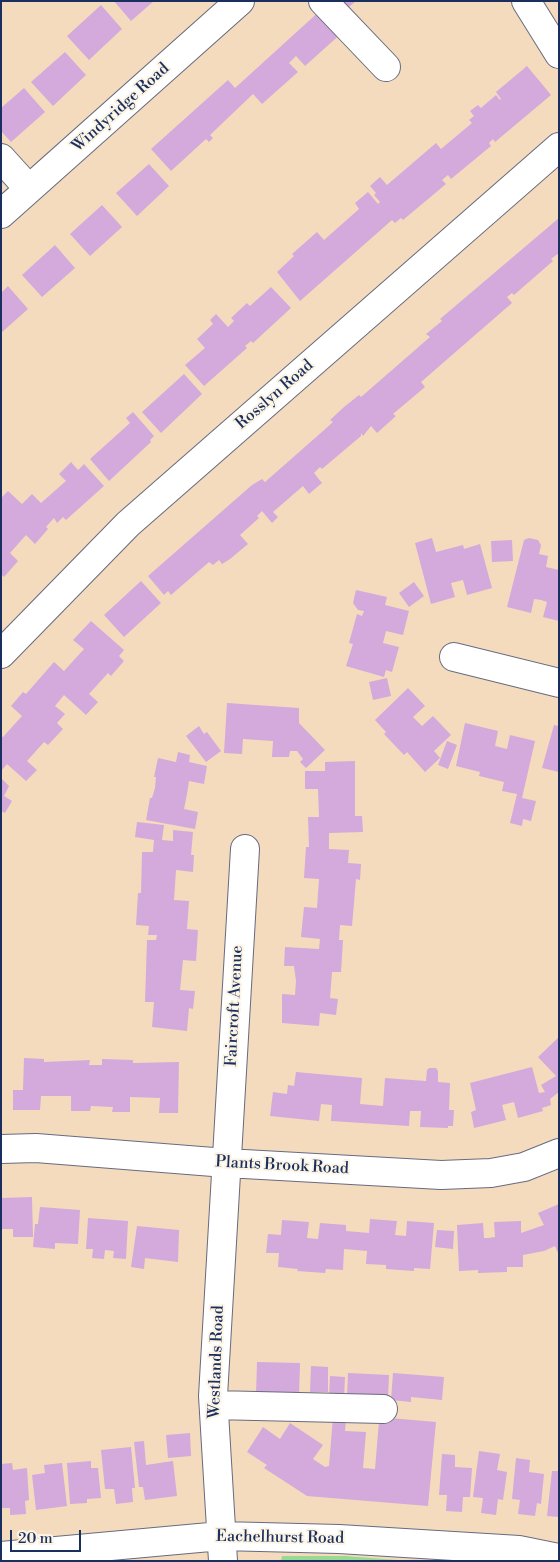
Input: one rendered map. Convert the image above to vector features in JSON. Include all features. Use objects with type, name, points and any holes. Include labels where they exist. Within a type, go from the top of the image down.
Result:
[{"type":"street","name":"Windyridge Road","points":[[1,214],[240,1]]},
{"type":"street","points":[[323,1],[386,67]]},
{"type":"street","points":[[526,1],[559,54]]},
{"type":"street","name":"Rosslyn Road","points":[[1,654],[128,524],[559,147]]},
{"type":"street","points":[[1,158],[29,189]]},
{"type":"street","points":[[454,657],[559,683]]},
{"type":"street","name":"Faircroft Avenue","points":[[226,1163],[245,849]]},
{"type":"street","name":"Plants Brook Road","points":[[1,1149],[36,1148],[226,1163],[441,1175],[491,1173],[524,1167],[559,1153]]},
{"type":"street","name":"Westlands Road","points":[[222,1548],[214,1405],[226,1163]]},
{"type":"street","points":[[214,1405],[384,1409]]},
{"type":"street","name":"Eachelhurst Road","points":[[1,1556],[222,1548],[339,1539],[519,1550],[559,1558]]},
{"type":"green space","points":[[282,1556],[345,1556],[410,1561],[281,1561]]},
{"type":"building","points":[[114,1],[154,1],[131,21]]},
{"type":"building","points":[[332,1],[356,1],[342,13]]},
{"type":"building","points":[[101,5],[122,29],[89,60],[67,36]]},
{"type":"building","points":[[323,8],[344,31],[305,66],[296,56],[289,63],[298,72],[262,104],[253,94],[210,135],[213,138],[209,142],[206,139],[171,171],[151,149],[228,80],[235,88]]},
{"type":"building","points":[[65,52],[86,75],[53,106],[31,82]]},
{"type":"building","points":[[527,66],[551,95],[495,142],[493,139],[489,143],[491,146],[451,179],[448,175],[442,180],[446,184],[403,220],[401,218],[395,223],[392,220],[300,301],[277,272],[294,256],[292,254],[317,232],[324,240],[359,209],[355,203],[368,192],[378,204],[380,202],[374,195],[376,193],[370,186],[380,177],[387,185],[436,143],[441,149],[472,123],[469,120],[474,116],[470,111],[478,105],[481,108],[496,95],[500,100],[496,92]]},
{"type":"building","points":[[24,88],[45,112],[11,142],[1,131],[1,108]]},
{"type":"building","points":[[149,164],[169,186],[137,216],[116,193]]},
{"type":"building","points":[[102,205],[122,227],[90,256],[70,234]]},
{"type":"building","points":[[559,218],[559,253],[551,259],[553,261],[514,295],[512,293],[507,297],[512,303],[421,382],[425,387],[393,414],[396,416],[377,433],[371,426],[363,436],[361,433],[361,436],[322,469],[320,467],[314,473],[322,483],[309,494],[303,486],[273,512],[278,517],[272,523],[262,511],[257,516],[259,518],[240,535],[248,544],[230,559],[222,564],[219,560],[213,565],[209,562],[171,595],[168,591],[164,595],[148,576],[252,485],[262,479],[265,482],[333,422],[330,420],[344,407],[359,395],[361,397],[430,337],[426,334],[442,321],[440,319]]},
{"type":"building","points":[[55,245],[75,268],[42,297],[22,275]]},
{"type":"building","points":[[8,286],[28,309],[1,333],[1,293]]},
{"type":"building","points":[[271,287],[291,308],[253,343],[251,341],[245,346],[247,348],[204,386],[185,365],[205,348],[197,339],[213,324],[210,320],[216,314],[228,327],[234,321],[231,318],[247,303],[250,306]]},
{"type":"building","points":[[184,374],[202,394],[161,433],[142,412]]},
{"type":"building","points":[[133,412],[154,436],[150,440],[151,442],[109,481],[90,459],[130,423],[126,418]]},
{"type":"building","points":[[71,462],[78,470],[84,464],[104,486],[66,520],[63,517],[57,523],[54,518],[46,527],[48,529],[35,544],[26,535],[10,553],[18,561],[4,577],[1,574],[1,498],[8,491],[22,504],[32,494],[41,503],[66,481],[59,474]]},
{"type":"building","points":[[432,538],[436,552],[463,545],[464,549],[480,544],[492,588],[467,595],[463,580],[451,583],[455,597],[431,604],[415,543]]},
{"type":"building","points":[[529,538],[538,540],[541,545],[539,554],[548,556],[546,567],[559,570],[559,621],[543,617],[547,602],[541,600],[534,599],[531,613],[507,607],[524,540]]},
{"type":"building","points":[[512,540],[513,561],[492,562],[491,541]]},
{"type":"building","points":[[141,581],[161,603],[124,637],[104,615]]},
{"type":"building","points":[[414,582],[424,596],[409,607],[399,593]]},
{"type":"building","points":[[356,590],[387,597],[385,605],[409,611],[403,635],[386,631],[383,643],[399,647],[392,672],[386,670],[384,677],[346,666],[353,644],[349,643],[357,614],[362,616],[364,611],[358,610],[353,603]]},
{"type":"building","points":[[91,621],[124,650],[119,656],[124,661],[111,676],[108,673],[89,694],[98,702],[86,715],[64,695],[55,706],[65,714],[57,723],[63,729],[48,745],[44,742],[27,761],[37,770],[26,781],[7,764],[1,771],[1,736],[3,737],[22,716],[11,706],[23,692],[26,694],[54,662],[64,671],[84,649],[73,640]]},
{"type":"building","points":[[387,678],[391,696],[373,700],[369,682]]},
{"type":"building","points":[[408,688],[425,706],[413,717],[422,726],[433,716],[451,735],[434,751],[440,758],[425,772],[407,752],[404,755],[384,734],[386,732],[375,720]]},
{"type":"building","points":[[227,703],[299,708],[299,723],[325,750],[306,768],[300,762],[303,759],[297,751],[290,751],[289,757],[272,757],[273,741],[243,739],[242,754],[224,753]]},
{"type":"building","points":[[465,723],[498,731],[495,746],[507,749],[510,735],[535,741],[522,798],[536,801],[531,821],[523,819],[522,826],[510,823],[517,794],[502,791],[504,782],[479,776],[480,772],[456,766]]},
{"type":"building","points":[[554,725],[559,726],[559,772],[542,768]]},
{"type":"building","points":[[199,726],[204,734],[207,732],[221,751],[206,762],[186,736]]},
{"type":"building","points":[[447,741],[457,745],[448,769],[438,765]]},
{"type":"building","points":[[178,752],[190,755],[189,762],[207,766],[204,784],[189,781],[184,809],[198,812],[195,829],[146,820],[150,798],[152,798],[155,788],[156,777],[154,777],[158,758],[176,762]]},
{"type":"building","points":[[355,761],[355,816],[362,816],[363,832],[329,833],[329,849],[349,850],[348,863],[361,864],[360,880],[356,879],[352,926],[340,925],[339,940],[343,940],[341,972],[332,972],[330,998],[338,999],[336,1015],[320,1013],[319,1026],[282,1023],[282,994],[295,995],[296,981],[294,966],[284,966],[285,947],[319,949],[320,939],[301,937],[304,907],[317,908],[319,879],[304,878],[306,847],[309,847],[308,817],[319,817],[318,789],[305,789],[305,771],[325,771],[325,762]]},
{"type":"building","points":[[1,778],[9,786],[4,796],[12,801],[5,813],[1,811]]},
{"type":"building","points":[[137,822],[164,825],[162,840],[173,841],[173,830],[193,832],[191,855],[194,855],[193,872],[176,870],[174,900],[189,901],[187,929],[198,930],[196,961],[183,960],[180,990],[195,991],[193,1009],[189,1008],[187,1031],[152,1027],[154,1002],[145,1002],[147,940],[156,940],[157,935],[148,935],[149,926],[136,925],[138,893],[141,893],[142,852],[153,852],[154,840],[135,837]]},
{"type":"building","points":[[559,1037],[559,1092],[550,1099],[551,1105],[542,1108],[543,1111],[518,1118],[514,1102],[502,1105],[506,1120],[474,1128],[471,1112],[476,1110],[470,1083],[532,1067],[539,1093],[545,1092],[541,1085],[556,1076],[538,1057]]},
{"type":"building","points":[[24,1058],[44,1059],[44,1062],[90,1060],[89,1065],[102,1065],[102,1059],[133,1060],[133,1063],[179,1062],[178,1113],[159,1113],[160,1098],[130,1097],[130,1112],[112,1112],[113,1107],[91,1106],[90,1111],[71,1111],[71,1096],[41,1096],[40,1110],[13,1110],[13,1090],[23,1090]]},
{"type":"building","points":[[429,1068],[436,1068],[438,1071],[438,1082],[450,1083],[449,1110],[454,1110],[453,1126],[448,1126],[448,1128],[420,1127],[421,1111],[410,1111],[409,1126],[331,1121],[332,1105],[321,1104],[319,1121],[270,1116],[273,1092],[287,1094],[288,1085],[294,1086],[296,1072],[362,1078],[360,1104],[383,1106],[385,1078],[426,1081]]},
{"type":"building","points":[[32,1197],[33,1237],[13,1237],[13,1229],[1,1229],[1,1198]]},
{"type":"building","points":[[559,1204],[559,1255],[555,1246],[544,1251],[523,1255],[523,1267],[507,1267],[507,1272],[478,1273],[478,1270],[459,1271],[457,1225],[483,1223],[484,1238],[488,1238],[495,1237],[494,1222],[521,1221],[521,1233],[544,1225],[538,1213]]},
{"type":"building","points":[[40,1207],[80,1210],[78,1244],[55,1243],[55,1249],[33,1247],[35,1224],[38,1224]]},
{"type":"building","points":[[88,1218],[128,1221],[126,1259],[113,1258],[114,1251],[105,1250],[104,1259],[92,1258],[93,1249],[86,1249]]},
{"type":"building","points":[[370,1219],[397,1221],[395,1235],[406,1236],[407,1221],[434,1223],[430,1269],[414,1268],[414,1271],[386,1269],[386,1265],[366,1264],[367,1251],[344,1249],[343,1270],[326,1269],[325,1273],[297,1271],[298,1269],[278,1267],[279,1253],[266,1253],[268,1234],[281,1235],[282,1220],[309,1222],[307,1238],[318,1239],[320,1223],[346,1225],[346,1231],[369,1233]]},
{"type":"building","points":[[137,1226],[179,1230],[178,1262],[145,1258],[144,1269],[131,1267]]},
{"type":"building","points":[[437,1230],[454,1231],[453,1249],[435,1247]]},
{"type":"building","points":[[257,1362],[300,1363],[299,1396],[256,1395]]},
{"type":"building","points":[[311,1366],[328,1367],[328,1392],[310,1392]]},
{"type":"building","points":[[348,1373],[389,1375],[388,1399],[347,1397]]},
{"type":"building","points":[[393,1373],[444,1377],[442,1400],[411,1397],[411,1402],[391,1400]]},
{"type":"building","points":[[330,1376],[345,1377],[344,1398],[329,1397]]},
{"type":"building","points":[[333,1417],[346,1418],[345,1431],[366,1432],[363,1468],[375,1469],[379,1421],[389,1421],[390,1418],[436,1422],[428,1506],[307,1496],[264,1468],[267,1465],[247,1452],[263,1427],[280,1439],[290,1423],[323,1445],[313,1459],[325,1467],[329,1466]]},
{"type":"building","points":[[190,1433],[191,1456],[168,1458],[166,1435]]},
{"type":"building","points":[[144,1441],[146,1465],[173,1461],[177,1496],[145,1500],[143,1487],[139,1487],[134,1442]]},
{"type":"building","points":[[131,1447],[135,1488],[132,1488],[133,1502],[116,1504],[114,1489],[105,1489],[101,1450]]},
{"type":"building","points":[[479,1451],[500,1454],[497,1470],[507,1472],[503,1500],[498,1499],[496,1515],[481,1513],[483,1498],[473,1497]]},
{"type":"building","points":[[442,1454],[455,1455],[455,1467],[472,1468],[470,1497],[463,1497],[462,1512],[446,1511],[447,1495],[439,1495]]},
{"type":"building","points":[[516,1458],[530,1460],[529,1472],[544,1474],[541,1504],[537,1503],[535,1516],[518,1514],[520,1500],[512,1499]]},
{"type":"building","points":[[91,1461],[91,1468],[98,1468],[101,1498],[87,1499],[87,1503],[70,1504],[67,1463]]},
{"type":"building","points":[[12,1463],[13,1470],[27,1468],[29,1500],[25,1501],[26,1514],[10,1515],[10,1508],[1,1508],[1,1464]]},
{"type":"building","points":[[62,1463],[67,1506],[36,1510],[32,1475],[45,1473],[44,1465]]},
{"type":"building","points":[[552,1471],[559,1471],[559,1517],[547,1516]]}]
